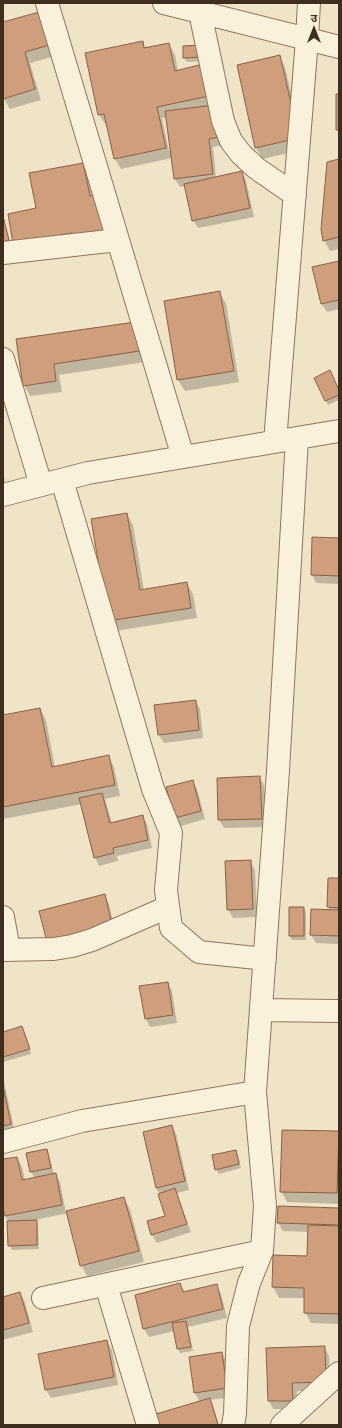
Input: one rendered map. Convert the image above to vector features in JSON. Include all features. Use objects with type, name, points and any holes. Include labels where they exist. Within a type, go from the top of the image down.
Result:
[{"type":"street","points":[[47,3],[183,457]]},
{"type":"street","points":[[164,3],[199,8],[339,47]]},
{"type":"street","points":[[275,442],[309,3]]},
{"type":"street","points":[[199,8],[223,121],[231,141],[241,154],[256,168],[295,195]]},
{"type":"street","points":[[3,253],[118,240]]},
{"type":"street","points":[[3,359],[41,485]]},
{"type":"street","points":[[3,495],[88,473],[339,431]]},
{"type":"street","points":[[233,1425],[235,1414],[238,1326],[249,1283],[262,1251],[265,1206],[256,1092],[279,763],[297,438]]},
{"type":"street","points":[[62,480],[153,789],[171,833],[166,890],[171,928],[199,952],[265,959]]},
{"type":"street","points":[[3,917],[6,950],[54,949],[72,946],[92,940],[168,907]]},
{"type":"street","points":[[261,1010],[339,1011]]},
{"type":"street","points":[[3,1142],[82,1121],[256,1092]]},
{"type":"street","points":[[43,1298],[262,1251]]},
{"type":"street","points":[[106,1285],[148,1425]]},
{"type":"street","points":[[282,1425],[339,1373]]},
{"type":"building","points":[[43,11],[53,44],[25,52],[35,89],[3,99],[3,22]]},
{"type":"building","points":[[143,41],[144,48],[169,43],[175,71],[207,63],[214,95],[157,107],[166,148],[114,159],[104,114],[98,115],[85,53]]},
{"type":"building","points":[[200,45],[201,57],[183,58],[183,46]]},
{"type":"building","points":[[280,55],[299,138],[255,148],[237,65]]},
{"type":"building","points":[[336,94],[339,94],[339,130],[336,130]]},
{"type":"building","points":[[214,105],[220,137],[209,139],[213,174],[174,179],[165,111]]},
{"type":"building","points":[[339,159],[339,237],[323,241],[321,229],[327,162]]},
{"type":"building","points":[[83,163],[90,196],[103,194],[112,235],[73,243],[72,233],[13,244],[8,214],[36,208],[29,173]]},
{"type":"building","points":[[242,171],[250,208],[192,221],[184,184]]},
{"type":"building","points":[[3,216],[9,240],[3,242]]},
{"type":"building","points":[[339,261],[339,300],[321,304],[312,267]]},
{"type":"building","points":[[220,291],[234,371],[177,380],[164,301]]},
{"type":"building","points":[[142,321],[146,350],[54,364],[56,381],[23,386],[16,339]]},
{"type":"building","points":[[330,370],[339,390],[339,395],[325,401],[314,378]]},
{"type":"building","points":[[127,513],[140,590],[187,582],[191,608],[108,621],[91,519]]},
{"type":"building","points":[[312,537],[339,538],[339,576],[311,575]]},
{"type":"building","points":[[196,700],[199,730],[158,735],[154,705]]},
{"type":"building","points":[[40,708],[52,767],[109,755],[115,785],[3,807],[3,715]]},
{"type":"building","points":[[260,776],[262,819],[218,820],[217,778]]},
{"type":"building","points":[[193,780],[201,811],[175,818],[166,787]]},
{"type":"building","points":[[102,793],[110,823],[143,815],[148,840],[113,848],[114,853],[94,858],[79,798]]},
{"type":"building","points":[[251,860],[253,909],[227,910],[225,861]]},
{"type":"building","points":[[328,878],[339,878],[339,908],[327,907]]},
{"type":"building","points":[[105,894],[113,929],[48,946],[39,911]]},
{"type":"building","points":[[289,907],[304,907],[304,936],[289,936]]},
{"type":"building","points":[[311,909],[339,910],[339,936],[310,935]]},
{"type":"building","points":[[168,982],[173,1015],[145,1019],[139,986]]},
{"type":"building","points":[[22,1026],[30,1049],[3,1057],[3,1032]]},
{"type":"building","points":[[3,1086],[11,1124],[3,1126]]},
{"type":"building","points":[[172,1125],[185,1181],[156,1188],[143,1132]]},
{"type":"building","points":[[282,1130],[339,1131],[337,1193],[280,1192]]},
{"type":"building","points":[[47,1149],[51,1168],[30,1172],[26,1153]]},
{"type":"building","points":[[236,1150],[239,1164],[215,1170],[212,1155]]},
{"type":"building","points":[[17,1157],[22,1180],[56,1173],[62,1205],[5,1216],[3,1209],[3,1159]]},
{"type":"building","points":[[175,1188],[187,1224],[151,1235],[147,1221],[165,1216],[158,1194]]},
{"type":"building","points":[[124,1197],[139,1251],[80,1266],[66,1211]]},
{"type":"building","points":[[278,1206],[339,1208],[339,1225],[277,1223]]},
{"type":"building","points":[[37,1220],[37,1245],[8,1246],[7,1221]]},
{"type":"building","points":[[308,1225],[339,1226],[339,1314],[304,1313],[304,1288],[272,1287],[273,1255],[307,1256]]},
{"type":"building","points":[[180,1283],[183,1292],[217,1284],[223,1309],[143,1329],[135,1295]]},
{"type":"building","points":[[20,1292],[29,1323],[3,1330],[3,1297]]},
{"type":"building","points":[[186,1321],[191,1347],[177,1349],[172,1323]]},
{"type":"building","points":[[107,1340],[114,1377],[45,1390],[38,1354]]},
{"type":"building","points":[[325,1346],[326,1382],[292,1383],[293,1401],[268,1401],[266,1348]]},
{"type":"building","points":[[222,1352],[227,1388],[194,1393],[189,1357]]},
{"type":"building","points":[[210,1398],[218,1425],[159,1425],[156,1414]]}]
